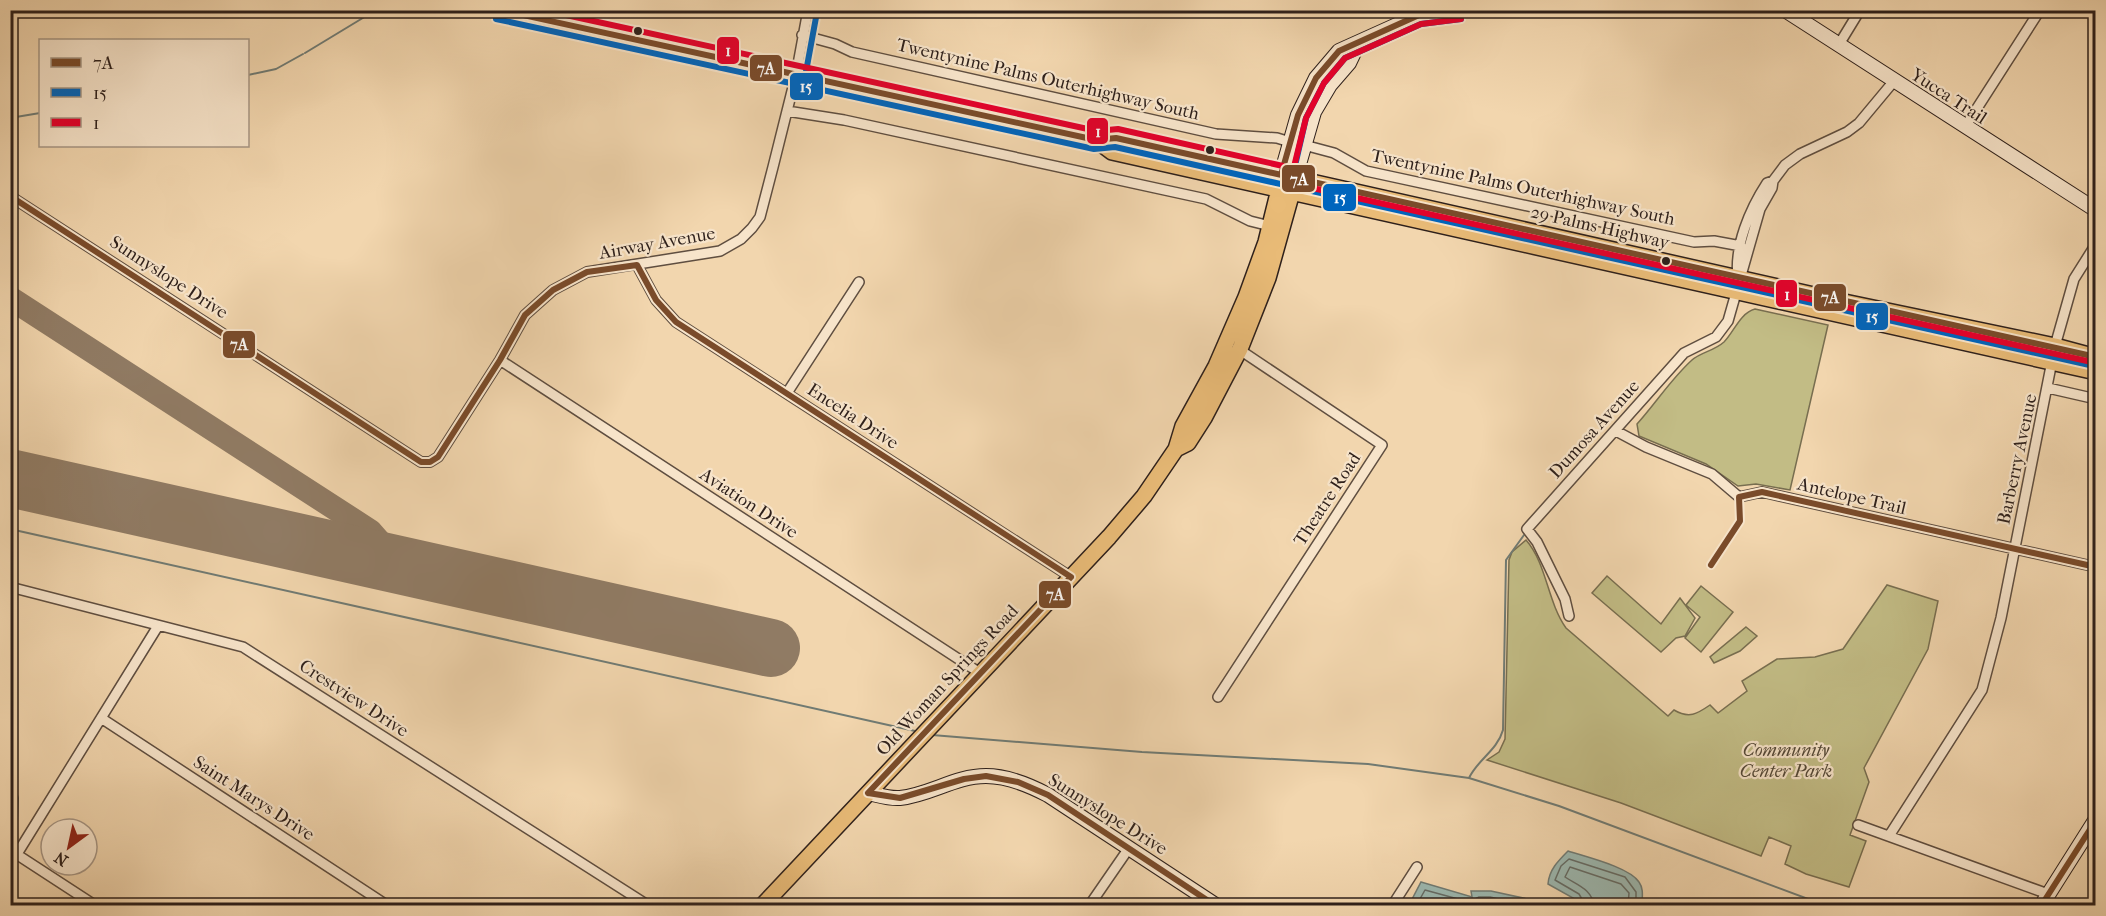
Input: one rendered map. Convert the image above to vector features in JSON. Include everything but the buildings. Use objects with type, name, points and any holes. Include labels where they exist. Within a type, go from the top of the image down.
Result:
[{"type":"main road","name":"29 Palms Highway","points":[[498,10],[1096,140],[1112,152],[1287,184],[1737,285],[2096,372]]},
{"type":"main road","name":"Old Woman Springs Road","points":[[1234,346],[1270,226],[1287,184]]},
{"type":"main road","name":"Old Woman Springs Road","points":[[762,906],[1071,577],[1144,496],[1176,449],[1188,443],[1204,418],[1234,346],[1268,278],[1287,184]]},
{"type":"main road","name":"29 Palms Highway","points":[[1737,285],[2055,346],[2096,357]]},
{"type":"street","name":"Airway Avenue","points":[[430,462],[438,457],[500,360],[525,315],[553,290],[587,272],[720,251],[741,239],[752,228],[760,217],[796,75],[808,10]]},
{"type":"street","points":[[1287,184],[1297,144],[1323,96],[1349,63],[1359,42],[1419,15],[1461,10]]},
{"type":"street","name":"Yucca Trail","points":[[1785,10],[2096,210]]},
{"type":"street","points":[[1838,46],[1860,10]]},
{"type":"street","points":[[1965,127],[2040,10]]},
{"type":"street","name":"Twentynine Palms Outerhighway South","points":[[802,35],[835,44],[852,52],[1216,134],[1276,138],[1334,153],[1351,165],[1366,171],[1694,242],[1714,241],[1741,246]]},
{"type":"street","name":"Dumosa Avenue","points":[[1569,616],[1560,589],[1537,542],[1527,529],[1684,353],[1716,337],[1728,321],[1737,285],[1746,265],[1760,209],[1772,188],[1773,181],[1785,165],[1800,154],[1836,139],[1859,123],[1894,81]]},
{"type":"street","points":[[787,111],[844,120],[1206,199],[1250,221],[1270,226]]},
{"type":"street","name":"Dumosa Avenue","points":[[1737,285],[1736,263],[1759,194],[1767,183],[1773,181]]},
{"type":"street","name":"Sunnyslope Drive","points":[[10,196],[421,462],[430,462]]},
{"type":"street","name":"Barberry Avenue","points":[[1889,836],[1982,690],[2001,618],[2055,346],[2074,279],[2096,244]]},
{"type":"street","name":"Encelia Drive","points":[[638,265],[656,300],[676,322],[1071,577]]},
{"type":"street","points":[[787,393],[859,282]]},
{"type":"street","name":"Theatre Road","points":[[1218,697],[1382,445],[1234,346]]},
{"type":"street","name":"Aviation Drive","points":[[500,360],[980,673]]},
{"type":"street","points":[[2048,388],[2096,399]]},
{"type":"street","name":"Antelope Trail","points":[[1616,430],[1646,447],[1712,474],[1739,497],[1762,492],[2096,567]]},
{"type":"street","name":"Crestview Drive","points":[[10,587],[243,646],[650,906]]},
{"type":"street","points":[[96,906],[14,852],[158,626]]},
{"type":"street","name":"Saint Marys Drive","points":[[101,718],[388,906]]},
{"type":"street","name":"Sunnyslope Drive","points":[[868,793],[899,798],[960,779],[985,776],[1002,777],[1048,795],[1217,906]]},
{"type":"street","points":[[1857,825],[2044,900],[2096,819]]},
{"type":"street","points":[[1089,906],[1129,848]]},
{"type":"street","points":[[1392,906],[1417,867]]},
{"type":"green space","points":[[1755,309],[1828,325],[1790,490],[1756,484],[1738,486],[1706,464],[1639,436],[1637,424],[1684,367],[1696,357],[1724,342],[1745,314]]},
{"type":"green space","name":"Community Center Park","points":[[1526,540],[1543,571],[1555,606],[1566,628],[1668,716],[1674,710],[1679,713],[1693,714],[1710,705],[1718,713],[1747,691],[1742,681],[1777,659],[1815,657],[1843,649],[1887,585],[1938,601],[1928,649],[1864,768],[1869,782],[1850,835],[1866,841],[1849,887],[1806,874],[1785,864],[1791,846],[1769,837],[1761,856],[1621,803],[1487,760],[1499,752],[1505,739],[1509,560],[1512,552]]},
{"type":"green space","points":[[1607,576],[1661,624],[1680,598],[1695,618],[1685,636],[1676,638],[1661,652],[1592,593]]},
{"type":"green space","points":[[1701,586],[1733,612],[1701,652],[1685,638],[1700,617],[1686,605]]},
{"type":"green space","points":[[1746,627],[1757,636],[1740,651],[1714,663],[1710,657]]},
{"type":"water","points":[[1568,851],[1606,863],[1634,877],[1642,887],[1642,905],[1582,905],[1548,884],[1552,870]]},
{"type":"water","points":[[1421,882],[1472,897],[1471,891],[1491,891],[1537,901],[1542,905],[1409,905]]},
{"type":"waterway","points":[[305,53],[376,10]]},
{"type":"waterway","points":[[249,75],[276,69],[303,54]]},
{"type":"waterway","points":[[10,118],[39,113]]},
{"type":"waterway","points":[[10,529],[915,731]]},
{"type":"waterway","points":[[1469,778],[1477,765],[1496,744],[1503,730],[1506,560],[1524,535]]},
{"type":"waterway","points":[[932,735],[1142,752],[1368,764],[1469,778],[1559,806],[1827,906]]},
{"type":"waterway","points":[[10,770],[18,798],[16,845]]},
{"type":"waterway","points":[[12,906],[15,860]]},
{"type":"taxiway","points":[[10,298],[370,531],[384,547],[382,561]]},
{"type":"runway","points":[[10,478],[771,648]]},
{"type":"transit line","name":"7A","points":[[500,10],[1096,140],[1116,138],[2096,357]]},
{"type":"transit line","name":"1","points":[[543,10],[1097,131],[1118,129],[1283,166]]},
{"type":"transit line","name":"7A","points":[[1281,175],[1298,115],[1316,78],[1339,51],[1419,15],[1456,10]]},
{"type":"transit line","name":"15","points":[[805,77],[817,12]]},
{"type":"transit line","name":"15","points":[[496,19],[1094,149],[1115,147],[2094,366]]},
{"type":"transit line","name":"15","points":[[1291,183],[1306,118],[1324,83],[1345,58],[1421,24],[1461,19]]},
{"type":"transit line","name":"1","points":[[1461,19],[1421,24],[1345,58],[1324,83],[1306,118],[1290,183],[2096,363]]},
{"type":"transit line","name":"7A","points":[[10,196],[421,462],[430,462],[438,457],[500,360],[525,315],[553,290],[587,272],[637,265],[656,300],[676,322],[1071,577],[868,793]]},
{"type":"transit line","name":"7A","points":[[1711,565],[1740,521],[1739,497],[1762,492],[2096,567]]},
{"type":"transit line","name":"7A","points":[[868,793],[900,798],[964,779],[986,776],[1018,782],[1048,795],[1216,906]]},
{"type":"transit line","name":"7A","points":[[2041,906],[2096,820]]}]
